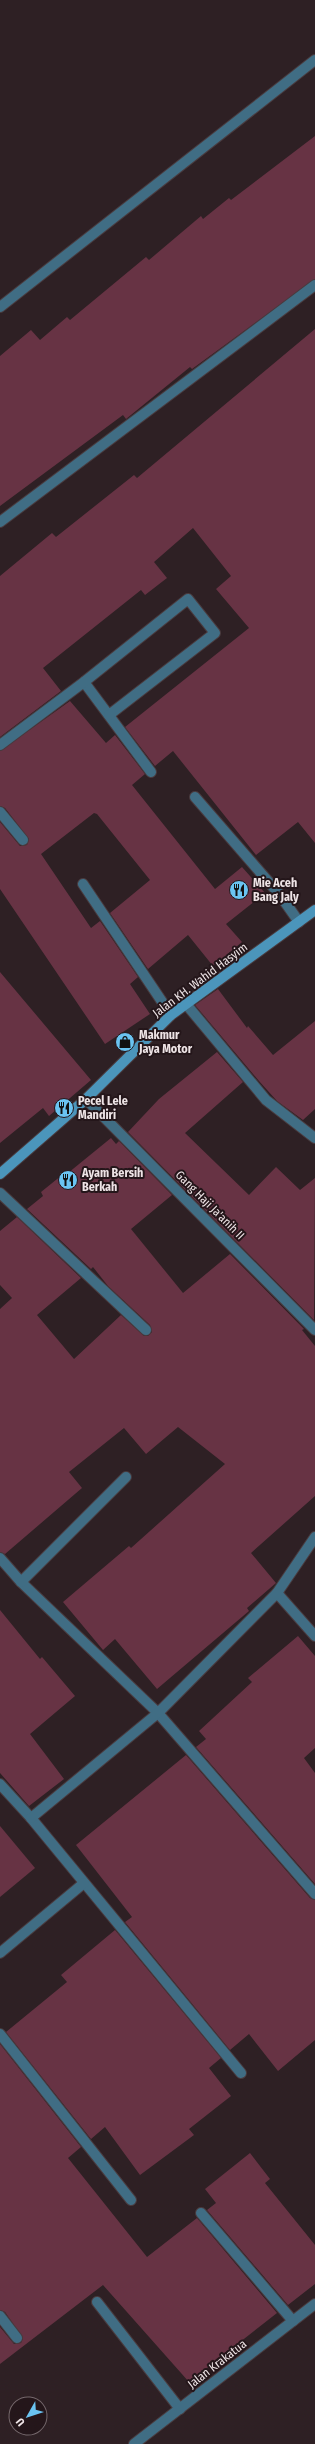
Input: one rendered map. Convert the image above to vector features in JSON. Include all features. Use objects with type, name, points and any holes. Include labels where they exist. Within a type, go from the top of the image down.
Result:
[{"type":"street","points":[[0,307],[315,60]]},
{"type":"street","points":[[0,522],[315,285]]},
{"type":"street","points":[[0,745],[84,682],[188,599],[215,633],[109,715]]},
{"type":"street","points":[[84,682],[150,772]]},
{"type":"street","points":[[195,797],[280,895],[299,922]]},
{"type":"street","points":[[0,812],[23,840]]},
{"type":"street","points":[[83,884],[171,1015]]},
{"type":"street","name":"Jalan KH. Wahid Hasyim","points":[[0,1174],[86,1098],[171,1015],[315,910]]},
{"type":"street","points":[[186,1004],[266,1100],[315,1138]]},
{"type":"street","name":"Gang Haji Ja'anih II","points":[[86,1098],[315,1330]]},
{"type":"street","points":[[0,1193],[146,1330]]},
{"type":"street","points":[[21,1582],[126,1477]]},
{"type":"street","points":[[31,1818],[158,1713],[277,1593],[315,1538]]},
{"type":"street","points":[[0,1558],[21,1582],[158,1713],[315,1894]]},
{"type":"street","points":[[277,1593],[315,1636]]},
{"type":"street","points":[[0,1784],[31,1818],[240,2073]]},
{"type":"street","points":[[0,1953],[84,1883]]},
{"type":"street","points":[[0,2034],[3,2045],[132,2200]]},
{"type":"street","points":[[201,2212],[293,2321]]},
{"type":"street","points":[[97,2302],[180,2409]]},
{"type":"street","name":"Jalan Krakatua","points":[[134,2444],[315,2304]]},
{"type":"street","points":[[0,2316],[17,2338]]},
{"type":"building","points":[[315,136],[315,279],[192,369],[190,367],[126,419],[123,415],[0,506],[0,356],[31,330],[40,340],[67,317],[70,320],[146,257],[149,260],[201,216],[203,219],[229,198],[231,200]]},
{"type":"building","points":[[315,329],[315,843],[298,822],[256,855],[173,751],[155,766],[125,727],[249,628],[216,589],[231,576],[193,528],[154,562],[167,578],[145,595],[141,590],[43,668],[61,691],[0,737],[0,576],[52,533],[56,537],[134,475],[137,478]]},
{"type":"building","points":[[70,701],[106,743],[115,735],[145,774],[132,785],[215,889],[242,867],[265,893],[226,924],[242,942],[213,966],[188,935],[148,969],[110,913],[150,880],[97,814],[94,813],[41,854],[91,928],[100,921],[138,977],[130,984],[150,1014],[105,1044],[0,889],[0,822],[20,846],[27,845],[29,839],[5,808],[0,806],[0,751]]},
{"type":"building","points":[[0,972],[91,1080],[49,1116],[43,1108],[0,1143]]},
{"type":"building","points":[[218,989],[247,1028],[248,1026],[273,1055],[315,1021],[315,1109],[303,1120],[277,1101],[195,1005]]},
{"type":"building","points":[[217,1052],[243,1082],[185,1133],[249,1195],[276,1167],[300,1190],[315,1178],[314,1320],[128,1132],[159,1099]]},
{"type":"building","points":[[111,1138],[116,1144],[119,1141],[172,1195],[131,1229],[183,1293],[230,1254],[304,1329],[302,1330],[315,1346],[315,1496],[251,1553],[276,1583],[247,1608],[249,1611],[157,1689],[115,1639],[103,1650],[63,1602],[129,1546],[131,1548],[225,1464],[178,1427],[146,1454],[124,1428],[69,1472],[82,1488],[5,1554],[0,1552],[0,1309],[12,1298],[0,1285],[0,1231],[17,1217],[81,1278],[37,1315],[74,1359],[121,1315],[144,1336],[148,1336],[152,1332],[150,1325],[108,1286],[93,1267],[91,1269],[27,1209],[43,1196],[41,1192],[67,1171],[68,1173]]},
{"type":"building","points":[[0,1610],[40,1659],[42,1657],[75,1696],[30,1734],[64,1779],[29,1806],[0,1773]]},
{"type":"building","points":[[298,1636],[315,1656],[315,1748],[304,1758],[315,1773],[315,1884],[196,1747],[206,1739],[199,1731],[252,1682],[248,1678]]},
{"type":"building","points":[[186,1755],[310,1898],[315,1900],[315,2040],[278,2071],[249,2034],[230,2050],[125,1922],[132,1917],[76,1845]]},
{"type":"building","points":[[0,1826],[35,1868],[0,1897]]},
{"type":"building","points":[[115,1930],[221,2058],[209,2068],[231,2096],[189,2129],[194,2135],[140,2175],[105,2127],[91,2139],[6,2032],[67,1982],[61,1975]]},
{"type":"building","points":[[0,2044],[81,2147],[68,2158],[147,2257],[197,2218],[277,2313],[189,2382],[103,2285],[0,2364],[0,2327],[14,2344],[21,2343],[23,2338],[5,2312],[0,2310]]},
{"type":"building","points":[[250,2153],[270,2179],[265,2183],[315,2245],[315,2284],[288,2305],[207,2210],[216,2203],[205,2189]]},
{"type":"place","name":"Mie Aceh Bang Jaly","points":[[239,890]]},
{"type":"place","name":"Makmur Jaya Motor","points":[[125,1042]]},
{"type":"place","name":"Pecel Lele Mandiri","points":[[64,1108]]},
{"type":"place","name":"Ayam Bersih Berkah","points":[[68,1180]]}]
